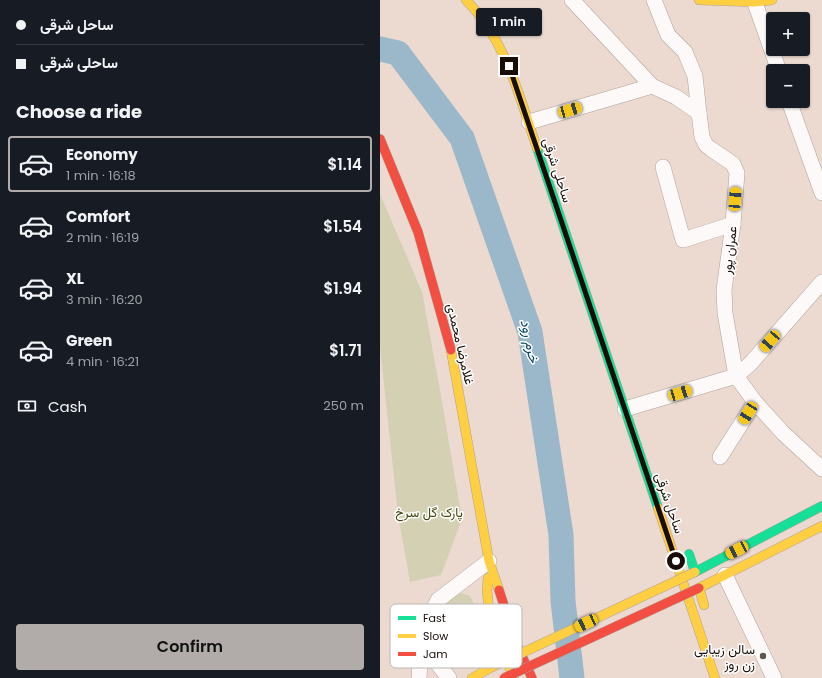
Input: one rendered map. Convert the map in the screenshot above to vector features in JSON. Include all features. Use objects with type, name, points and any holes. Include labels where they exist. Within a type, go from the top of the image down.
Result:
[{"type":"main road","name":"ساحلی شرقی","points":[[466,0],[476,9],[492,32],[509,66],[529,122],[607,359]]},
{"type":"main road","points":[[699,0],[772,0]]},
{"type":"main road","name":"غلامرضا محمدی","points":[[380,139],[418,232],[450,345],[489,561],[503,604]]},
{"type":"main road","points":[[607,359],[633,405]]},
{"type":"main road","name":"ساحل شرقی","points":[[607,359],[633,405],[715,678]]},
{"type":"main road","points":[[522,653],[695,572],[822,506]]},
{"type":"main road","points":[[504,678],[699,588],[822,526]]},
{"type":"main road","points":[[685,542],[695,572]]},
{"type":"main road","name":"غلامرضا محمدی","points":[[488,604],[487,591],[489,561]]},
{"type":"main road","points":[[699,588],[706,610]]},
{"type":"main road","name":"غلامرضا محمدی","points":[[522,656],[532,678]]},
{"type":"main road","points":[[472,678],[490,668]]},
{"type":"main road","name":"غلامرضا محمدی","points":[[510,668],[515,678]]},
{"type":"street","points":[[572,0],[652,86],[676,97],[699,113]]},
{"type":"street","name":"عمران پور","points":[[654,0],[668,35],[684,52],[695,76],[702,137],[706,145],[711,150],[733,164],[737,173],[733,224],[724,290],[725,313],[736,376],[755,402],[783,433],[822,469]]},
{"type":"street","points":[[754,1],[776,64]]},
{"type":"street","points":[[529,122],[652,86]]},
{"type":"street","points":[[792,108],[822,193]]},
{"type":"street","points":[[663,166],[683,240],[733,224]]},
{"type":"street","points":[[633,405],[736,376],[750,364],[822,282]]},
{"type":"street","points":[[720,457],[755,402]]},
{"type":"street","points":[[436,604],[438,600],[489,561]]},
{"type":"street","points":[[725,575],[774,678]]},
{"type":"street","points":[[418,678],[419,668]]},
{"type":"street","points":[[441,668],[449,678]]},
{"type":"green space","name":"پارک گل سرخ","points":[[380,194],[422,292],[462,519],[441,575],[410,582],[398,515],[380,347]]},
{"type":"green space","points":[[461,593],[470,596],[474,604],[447,604],[450,598]]},
{"type":"waterway","name":"خرم رود","points":[[380,49],[398,53],[462,138],[530,332],[561,535],[563,601],[572,678]]},
{"type":"traffic: fast","points":[[537,148],[658,508]]},
{"type":"traffic: fast","points":[[689,554],[695,572],[822,506]]},
{"type":"traffic: slow","points":[[466,0],[480,16],[501,51],[510,70],[537,148]]},
{"type":"traffic: slow","points":[[699,0],[754,2],[772,0]]},
{"type":"traffic: slow","points":[[451,350],[489,561],[499,590]]},
{"type":"traffic: slow","points":[[658,508],[715,678]]},
{"type":"traffic: slow","points":[[704,605],[699,588],[822,526]]},
{"type":"traffic: slow","points":[[522,653],[695,572]]},
{"type":"traffic: slow","points":[[488,578],[487,591],[488,604]]},
{"type":"traffic: slow","points":[[472,678],[490,668]]},
{"type":"traffic: slow","points":[[510,668],[514,677]]},
{"type":"traffic: jam","points":[[380,139],[418,232],[451,350]]},
{"type":"traffic: jam","points":[[504,678],[699,588]]},
{"type":"traffic: jam","points":[[499,590],[503,604]]},
{"type":"traffic: jam","points":[[522,656],[532,678]]},
{"type":"place","name":"سالن زیبایی زن روز","points":[[763,656]]},
{"type":"route","points":[[509,66],[676,561]]}]
